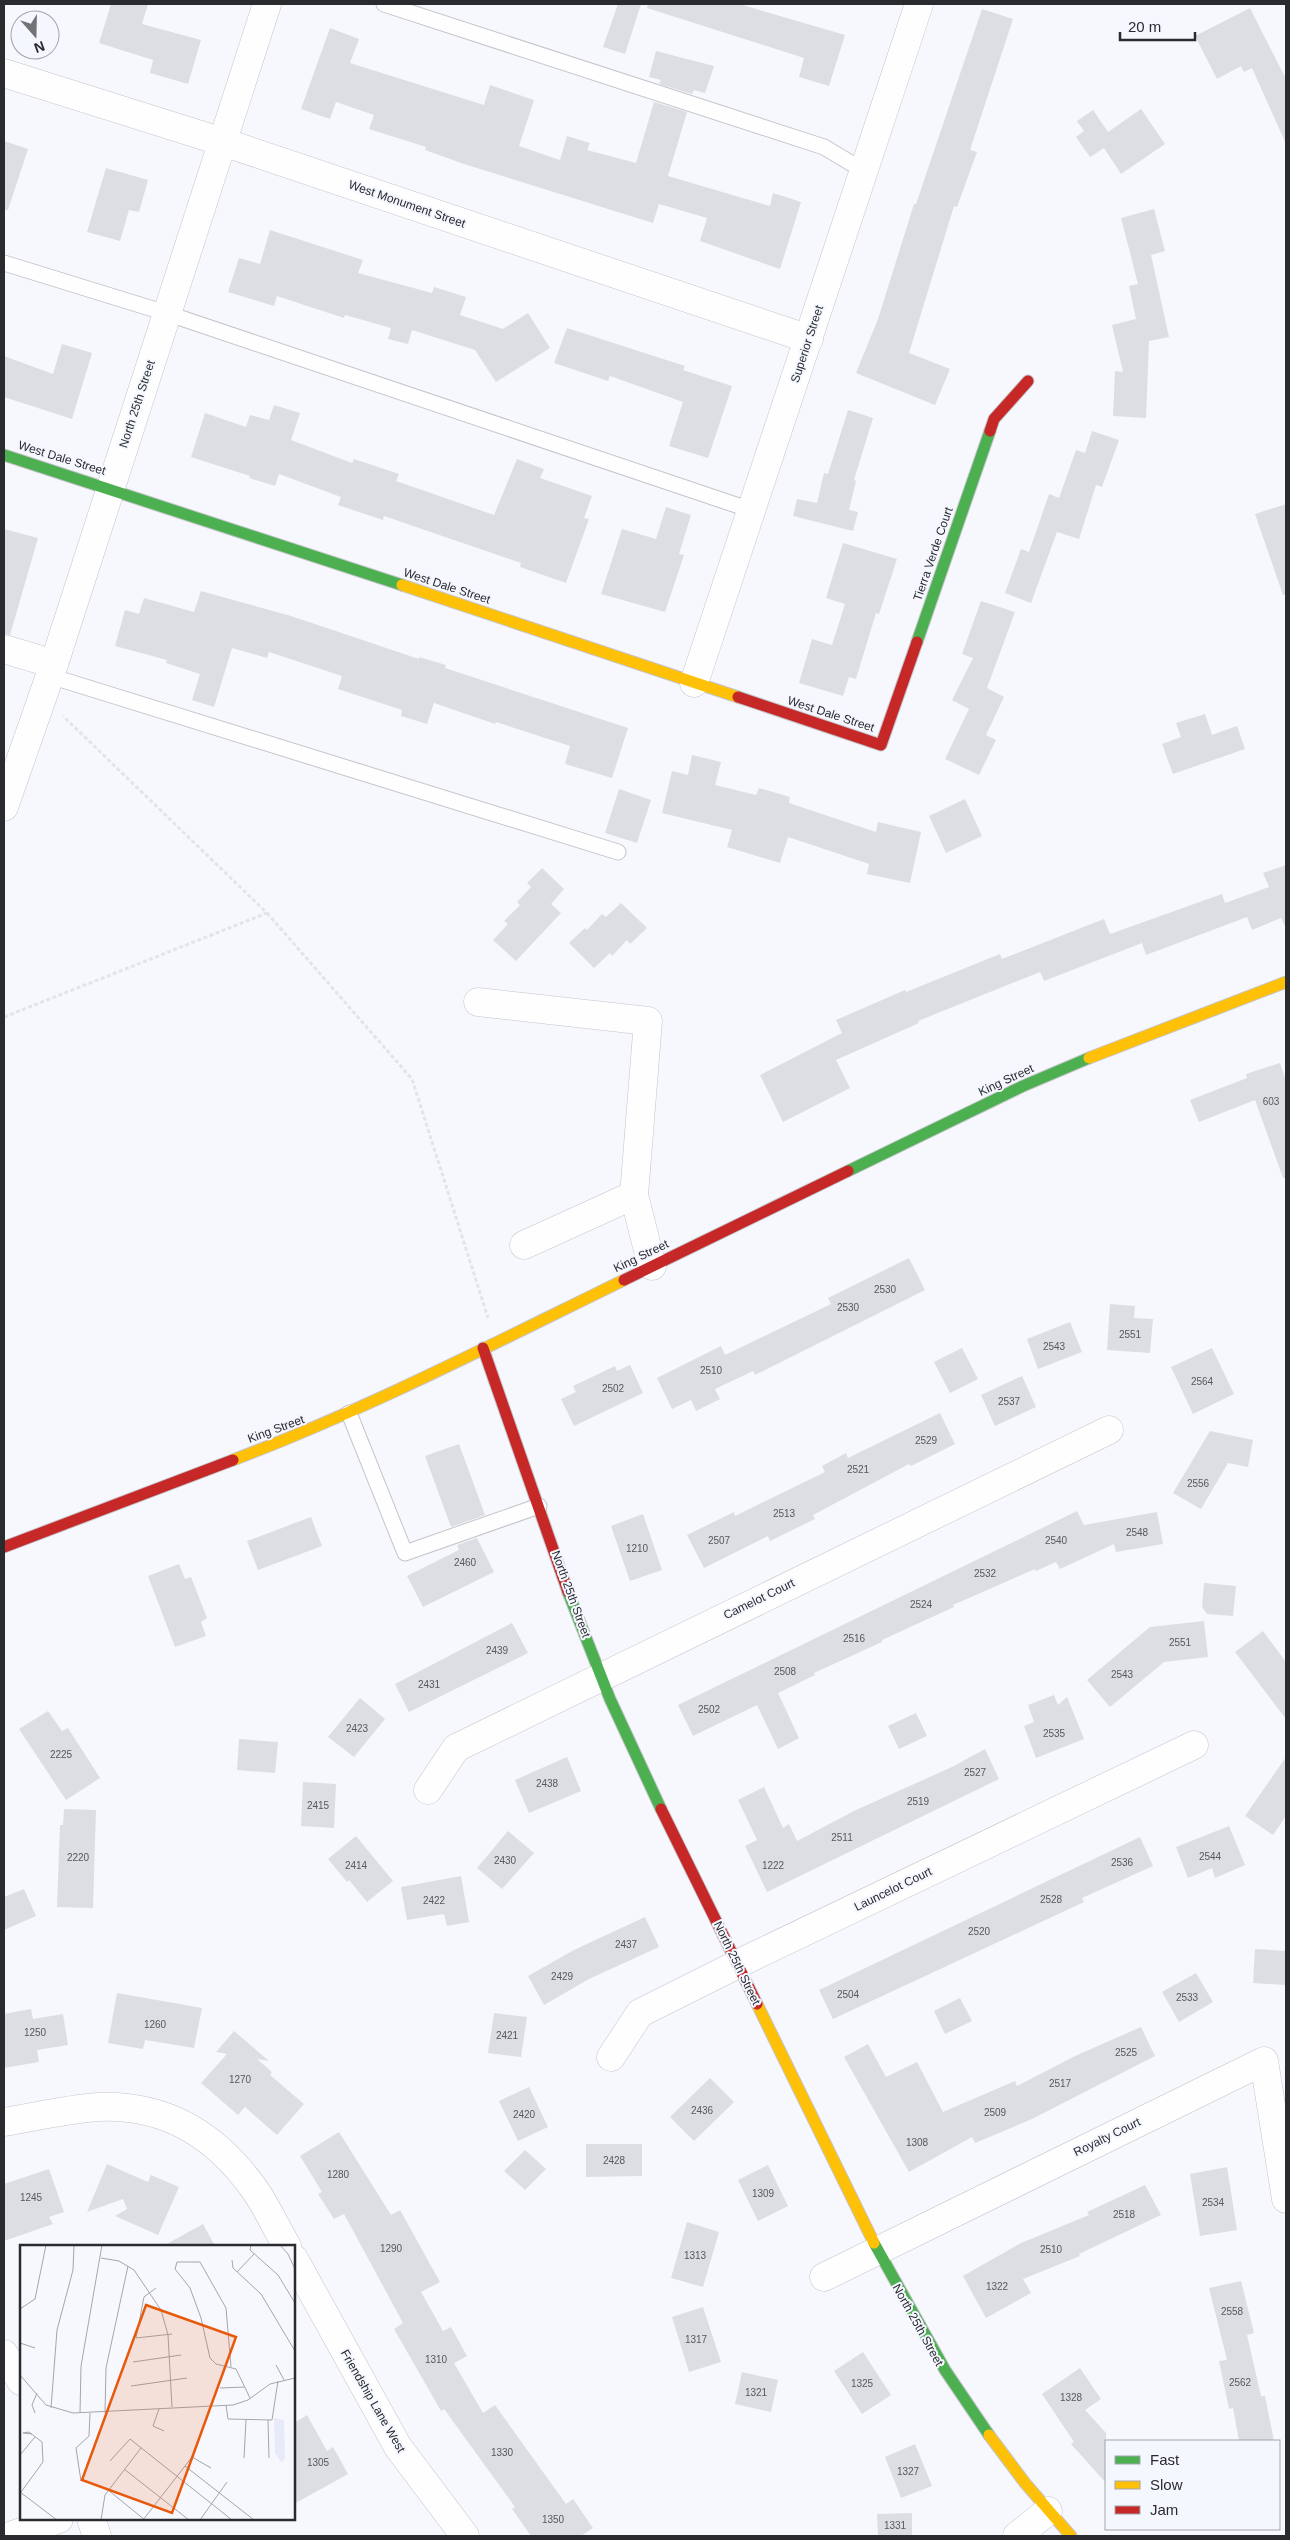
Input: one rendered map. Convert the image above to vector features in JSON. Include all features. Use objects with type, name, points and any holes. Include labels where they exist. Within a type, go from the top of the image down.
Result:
[{"type":"street","name":"North 25th Street","points":[[5,806],[49,679],[267,4]]},
{"type":"street","name":"Superior Street","points":[[694,683],[919,4]]},
{"type":"street","name":"West Monument Street","points":[[4,73],[223,142],[808,339]]},
{"type":"street","name":"Tierra Verde Court","points":[[880,745],[994,419],[1028,381]]},
{"type":"street","name":"West Dale Street","points":[[4,455],[110,488],[880,745]]},
{"type":"street","points":[[4,648],[49,679]]},
{"type":"street","name":"King Street","points":[[4,1547],[310,1431],[1023,1086],[1139,1037],[1286,982]]},
{"type":"street","points":[[478,1002],[648,1020],[634,1195],[652,1266]]},
{"type":"street","points":[[524,1245],[634,1195]]},
{"type":"street","name":"North 25th Street","points":[[483,1348],[600,1676],[638,1762],[877,2251],[932,2352],[961,2397],[1004,2458],[1071,2536]]},
{"type":"street","name":"Camelot Court","points":[[428,1790],[456,1748],[600,1676],[1109,1430]]},
{"type":"street","name":"Launcelot Court","points":[[611,2057],[640,2014],[738,1964],[1194,1745]]},
{"type":"street","name":"Royalty Court","points":[[824,2277],[1264,2061],[1286,2200]]},
{"type":"street","points":[[4,2122],[97,2108],[128,2107],[180,2122],[205,2137],[229,2158],[256,2191],[286,2245]]},
{"type":"street","name":"Friendship Lane West","points":[[295,2261],[398,2447],[465,2536]]},
{"type":"street","points":[[4,2354],[20,2378]]},
{"type":"street","points":[[1017,2536],[1048,2511]]},
{"type":"street","points":[[10,2536],[56,2520]]},
{"type":"street","points":[[91,2520],[97,2536]]},
{"type":"lane","points":[[384,4],[824,147],[864,171]]},
{"type":"lane","points":[[4,263],[166,313],[751,510]]},
{"type":"lane","points":[[49,679],[618,852]]},
{"type":"lane","points":[[349,1413],[405,1554],[539,1506]]},
{"type":"path","points":[[49,679],[267,913],[412,1079],[495,1342]]},
{"type":"path","points":[[4,1017],[267,913]]},
{"type":"building","points":[[111,4],[148,4],[142,24],[201,40],[188,84],[150,73],[153,60],[99,43]]},
{"type":"building","points":[[618,4],[641,4],[625,54],[603,47]]},
{"type":"building","points":[[648,4],[739,4],[845,35],[829,86],[799,77],[804,58],[647,8]]},
{"type":"building","points":[[1250,8],[1286,79],[1286,144],[1252,68],[1244,72],[1241,66],[1217,79],[1195,36]]},
{"type":"building","points":[[982,9],[1013,19],[970,150],[977,152],[957,207],[954,206],[909,353],[950,369],[935,405],[856,373],[878,319],[914,204],[916,204]]},
{"type":"building","points":[[330,28],[359,39],[350,63],[484,105],[490,85],[534,100],[519,146],[560,160],[567,136],[590,143],[587,150],[636,163],[654,102],[687,112],[668,176],[770,206],[773,193],[801,202],[780,269],[700,241],[707,218],[659,204],[653,223],[464,164],[425,150],[426,147],[369,129],[374,115],[336,102],[330,119],[301,109]]},
{"type":"building","points":[[656,51],[714,66],[705,93],[694,90],[692,94],[659,84],[661,80],[649,77]]},
{"type":"building","points":[[1141,109],[1165,144],[1121,174],[1104,148],[1090,157],[1076,137],[1084,131],[1077,121],[1093,110],[1108,132]]},
{"type":"building","points":[[4,141],[28,149],[8,210],[4,210]]},
{"type":"building","points":[[106,168],[148,180],[139,212],[129,210],[120,241],[87,232]]},
{"type":"building","points":[[1154,209],[1165,251],[1151,255],[1169,337],[1149,341],[1146,418],[1113,416],[1115,371],[1123,372],[1112,325],[1136,319],[1129,286],[1138,284],[1121,218]]},
{"type":"building","points":[[270,230],[363,260],[358,273],[432,293],[434,287],[466,297],[460,315],[503,329],[528,313],[550,348],[496,382],[475,350],[412,330],[408,344],[388,339],[391,328],[345,315],[344,318],[277,296],[274,306],[228,292],[239,258],[260,264]]},
{"type":"building","points":[[567,328],[685,366],[683,370],[732,386],[708,458],[669,446],[683,402],[610,376],[608,381],[554,363]]},
{"type":"building","points":[[62,344],[92,353],[72,419],[4,397],[4,356],[53,374]]},
{"type":"building","points":[[274,405],[300,413],[291,440],[352,463],[354,459],[399,474],[396,481],[494,515],[517,459],[544,469],[540,478],[592,496],[584,518],[589,519],[566,583],[520,567],[521,563],[384,516],[383,520],[338,505],[341,497],[279,474],[275,486],[191,457],[205,413],[246,427],[250,415],[269,420]]},
{"type":"building","points":[[848,410],[873,418],[854,480],[856,481],[849,510],[858,512],[853,531],[793,516],[797,499],[817,503],[824,473],[828,474]]},
{"type":"building","points":[[1092,431],[1119,440],[1102,487],[1096,485],[1079,539],[1057,532],[1031,603],[1005,593],[1021,549],[1029,552],[1049,494],[1059,498],[1076,450],[1085,453]]},
{"type":"building","points":[[1286,504],[1286,595],[1283,595],[1255,514]]},
{"type":"building","points":[[666,507],[691,515],[679,554],[684,555],[665,612],[601,594],[622,529],[656,539]]},
{"type":"building","points":[[4,529],[38,538],[10,635],[4,634]]},
{"type":"building","points":[[843,543],[897,559],[879,614],[876,613],[856,679],[849,677],[843,696],[799,683],[812,639],[832,645],[845,604],[826,598]]},
{"type":"building","points":[[201,591],[291,616],[419,659],[419,657],[446,665],[445,668],[628,728],[612,778],[565,764],[570,746],[496,722],[495,724],[434,703],[427,724],[401,716],[402,710],[338,689],[342,676],[269,652],[267,658],[232,648],[214,707],[192,700],[200,674],[166,663],[167,660],[115,646],[125,610],[139,614],[144,598],[194,612]]},
{"type":"building","points":[[981,601],[1015,612],[987,688],[1004,697],[986,735],[996,740],[979,775],[945,759],[969,709],[952,700],[973,658],[962,654]]},
{"type":"building","points":[[1205,714],[1212,735],[1237,726],[1245,749],[1173,774],[1162,744],[1181,737],[1176,723]]},
{"type":"building","points":[[692,755],[721,762],[715,785],[756,795],[759,788],[790,797],[789,803],[876,832],[878,822],[921,832],[910,883],[867,874],[869,864],[788,837],[780,863],[727,847],[732,830],[662,813],[672,771],[688,775]]},
{"type":"building","points":[[619,789],[651,800],[637,843],[605,833]]},
{"type":"building","points":[[965,799],[982,836],[946,853],[929,816]]},
{"type":"building","points":[[1286,865],[1286,928],[1281,918],[1252,930],[1247,917],[1146,955],[1142,943],[1044,981],[1040,972],[918,1021],[919,1023],[836,1060],[850,1088],[783,1122],[760,1075],[842,1033],[836,1020],[905,990],[906,992],[1000,954],[1002,959],[1104,919],[1110,934],[1222,894],[1225,903],[1269,887],[1263,873]]},
{"type":"building","points":[[542,868],[564,889],[551,904],[561,913],[516,961],[493,940],[508,924],[504,921],[520,905],[517,902],[531,887],[527,883]]},
{"type":"building","points":[[621,903],[647,928],[630,944],[627,940],[612,956],[610,953],[594,968],[569,943],[585,928],[587,930],[602,914],[606,917]]},
{"type":"building","points":[[1280,1063],[1286,1081],[1286,1178],[1283,1178],[1255,1100],[1199,1122],[1190,1100],[1247,1078],[1246,1074]]},
{"type":"building","points":[[909,1258],[925,1290],[755,1375],[753,1371],[715,1389],[720,1399],[696,1411],[691,1400],[672,1409],[657,1378],[721,1346],[725,1355],[831,1304],[828,1298]]},
{"type":"building","points":[[1110,1304],[1135,1306],[1134,1318],[1153,1319],[1150,1353],[1107,1350]]},
{"type":"building","points":[[1070,1322],[1082,1352],[1038,1369],[1027,1339]]},
{"type":"building","points":[[962,1348],[978,1379],[950,1393],[934,1362]]},
{"type":"building","points":[[1212,1348],[1234,1394],[1193,1414],[1171,1367]]},
{"type":"building","points":[[630,1365],[643,1393],[574,1426],[561,1399],[576,1392],[573,1386],[615,1366],[617,1371]]},
{"type":"building","points":[[1022,1376],[1036,1407],[995,1426],[981,1395]]},
{"type":"building","points":[[940,1413],[955,1444],[911,1466],[909,1464],[813,1515],[815,1519],[770,1541],[768,1536],[704,1568],[687,1535],[734,1512],[735,1516],[825,1472],[822,1466],[846,1453],[848,1458]]},
{"type":"building","points":[[1210,1431],[1253,1440],[1248,1467],[1228,1463],[1201,1509],[1173,1493]]},
{"type":"building","points":[[459,1444],[485,1515],[451,1527],[425,1456]]},
{"type":"building","points":[[1077,1511],[1084,1525],[1157,1512],[1163,1544],[1116,1552],[1114,1544],[1060,1569],[1056,1562],[1036,1571],[1035,1569],[953,1605],[954,1607],[814,1673],[815,1675],[778,1693],[799,1738],[778,1749],[757,1705],[693,1736],[678,1705]]},
{"type":"building","points":[[643,1514],[662,1570],[630,1581],[611,1526]]},
{"type":"building","points":[[311,1517],[322,1546],[258,1570],[247,1541]]},
{"type":"building","points":[[477,1538],[494,1572],[423,1607],[407,1576],[459,1550],[457,1545]]},
{"type":"building","points":[[179,1564],[185,1579],[191,1577],[207,1618],[201,1622],[206,1636],[175,1647],[148,1576]]},
{"type":"building","points":[[1204,1583],[1236,1586],[1233,1616],[1207,1614],[1202,1607]]},
{"type":"building","points":[[1204,1621],[1208,1657],[1164,1662],[1110,1707],[1087,1680],[1150,1627]]},
{"type":"building","points":[[512,1623],[528,1653],[409,1712],[395,1684]]},
{"type":"building","points":[[1263,1631],[1286,1662],[1286,1719],[1235,1652]]},
{"type":"building","points":[[1054,1695],[1058,1705],[1067,1697],[1084,1739],[1036,1758],[1024,1726],[1034,1722],[1028,1705]]},
{"type":"building","points":[[360,1698],[385,1719],[354,1757],[328,1737]]},
{"type":"building","points":[[48,1711],[62,1731],[68,1728],[100,1778],[66,1800],[19,1729]]},
{"type":"building","points":[[916,1713],[927,1736],[899,1749],[888,1726]]},
{"type":"building","points":[[239,1739],[278,1742],[275,1773],[237,1770]]},
{"type":"building","points":[[985,1749],[999,1779],[767,1892],[745,1846],[757,1840],[738,1800],[764,1787],[783,1828],[789,1824],[797,1841],[856,1810],[952,1767]]},
{"type":"building","points":[[567,1757],[581,1791],[529,1813],[515,1780]]},
{"type":"building","points":[[1286,1757],[1286,1816],[1273,1835],[1245,1816]]},
{"type":"building","points":[[303,1782],[336,1784],[334,1828],[301,1826]]},
{"type":"building","points":[[64,1809],[96,1810],[93,1908],[57,1907],[60,1825],[63,1825]]},
{"type":"building","points":[[1229,1826],[1245,1865],[1215,1878],[1212,1868],[1188,1878],[1176,1847]]},
{"type":"building","points":[[508,1831],[534,1853],[502,1889],[477,1868]]},
{"type":"building","points":[[356,1836],[393,1881],[367,1902],[328,1859]]},
{"type":"building","points":[[1140,1837],[1153,1866],[1082,1898],[1084,1902],[833,2019],[819,1990]]},
{"type":"building","points":[[461,1876],[469,1922],[447,1926],[444,1914],[407,1920],[401,1887]]},
{"type":"building","points":[[24,1889],[36,1916],[4,1930],[4,1897]]},
{"type":"building","points":[[645,1917],[659,1947],[589,1979],[544,2005],[528,1976],[574,1950]]},
{"type":"building","points":[[1255,1949],[1286,1951],[1286,1985],[1253,1983]]},
{"type":"building","points":[[1196,1973],[1213,2002],[1179,2022],[1162,1992]]},
{"type":"building","points":[[117,1993],[202,2008],[194,2048],[145,2040],[143,2049],[108,2043]]},
{"type":"building","points":[[960,1998],[972,2021],[945,2034],[934,2011]]},
{"type":"building","points":[[31,2009],[33,2019],[63,2014],[68,2045],[37,2050],[39,2062],[4,2068],[4,2014]]},
{"type":"building","points":[[494,2013],[527,2017],[521,2057],[488,2053]]},
{"type":"building","points":[[1141,2027],[1155,2056],[1032,2119],[975,2143],[972,2137],[909,2172],[844,2057],[868,2044],[886,2077],[917,2062],[943,2112],[1015,2081],[1017,2086],[1075,2056]]},
{"type":"building","points":[[234,2031],[269,2061],[257,2059],[272,2072],[270,2075],[304,2104],[277,2135],[245,2107],[238,2115],[201,2083],[227,2054],[216,2052]]},
{"type":"building","points":[[710,2078],[734,2102],[694,2141],[670,2117]]},
{"type":"building","points":[[529,2087],[548,2127],[518,2141],[499,2101]]},
{"type":"building","points":[[339,2132],[391,2215],[400,2210],[440,2282],[421,2292],[443,2331],[451,2327],[467,2356],[454,2363],[483,2413],[495,2405],[566,2504],[573,2499],[593,2528],[581,2536],[531,2536],[512,2509],[515,2507],[444,2409],[441,2411],[394,2329],[403,2323],[344,2214],[334,2219],[318,2194],[322,2192],[300,2156]]},
{"type":"building","points":[[586,2144],[642,2144],[642,2176],[586,2177]]},
{"type":"building","points":[[525,2150],[546,2169],[525,2190],[504,2171]]},
{"type":"building","points":[[107,2164],[148,2182],[151,2175],[179,2187],[158,2235],[115,2216],[127,2209],[123,2199],[87,2212]]},
{"type":"building","points":[[768,2165],[788,2206],[758,2221],[738,2180]]},
{"type":"building","points":[[1227,2167],[1237,2230],[1200,2236],[1190,2174]]},
{"type":"building","points":[[49,2169],[64,2212],[49,2217],[53,2224],[4,2241],[4,2184]]},
{"type":"building","points":[[1145,2185],[1161,2215],[1079,2254],[1080,2256],[1023,2279],[1031,2293],[986,2318],[963,2276],[1021,2243],[1089,2215],[1087,2212]]},
{"type":"building","points":[[687,2222],[719,2232],[703,2287],[671,2278]]},
{"type":"building","points":[[203,2224],[214,2245],[165,2245]]},
{"type":"building","points":[[1241,2281],[1254,2333],[1247,2335],[1261,2396],[1265,2396],[1274,2440],[1239,2440],[1233,2408],[1229,2409],[1219,2361],[1227,2360],[1209,2288]]},
{"type":"building","points":[[703,2307],[721,2362],[689,2372],[672,2317]]},
{"type":"building","points":[[863,2352],[891,2395],[862,2414],[834,2371]]},
{"type":"building","points":[[1080,2368],[1101,2399],[1085,2410],[1106,2433],[1105,2482],[1071,2444],[1074,2442],[1042,2394]]},
{"type":"building","points":[[742,2372],[778,2380],[771,2412],[735,2404]]},
{"type":"building","points":[[307,2415],[327,2451],[333,2447],[348,2474],[295,2503],[295,2422]]},
{"type":"building","points":[[915,2444],[932,2486],[901,2498],[885,2457]]},
{"type":"building","points":[[912,2513],[912,2536],[878,2536],[877,2514]]},
{"type":"traffic: fast","points":[[917,642],[990,431]]},
{"type":"traffic: fast","points":[[4,455],[402,585]]},
{"type":"traffic: fast","points":[[848,1171],[1023,1086],[1089,1058]]},
{"type":"traffic: fast","points":[[568,1592],[610,1699],[661,1809]]},
{"type":"traffic: fast","points":[[874,2243],[945,2370],[989,2435]]},
{"type":"traffic: slow","points":[[402,585],[738,697]]},
{"type":"traffic: slow","points":[[1089,1058],[1286,982]]},
{"type":"traffic: slow","points":[[233,1460],[382,1397],[624,1280]]},
{"type":"traffic: slow","points":[[757,2004],[874,2243]]},
{"type":"traffic: slow","points":[[989,2435],[1025,2483],[1071,2536]]},
{"type":"traffic: jam","points":[[990,431],[994,419],[1028,381]]},
{"type":"traffic: jam","points":[[738,697],[881,745],[917,642]]},
{"type":"traffic: jam","points":[[624,1280],[848,1171]]},
{"type":"traffic: jam","points":[[483,1348],[568,1592]]},
{"type":"traffic: jam","points":[[4,1547],[233,1460]]},
{"type":"traffic: jam","points":[[661,1809],[757,2004]]}]
